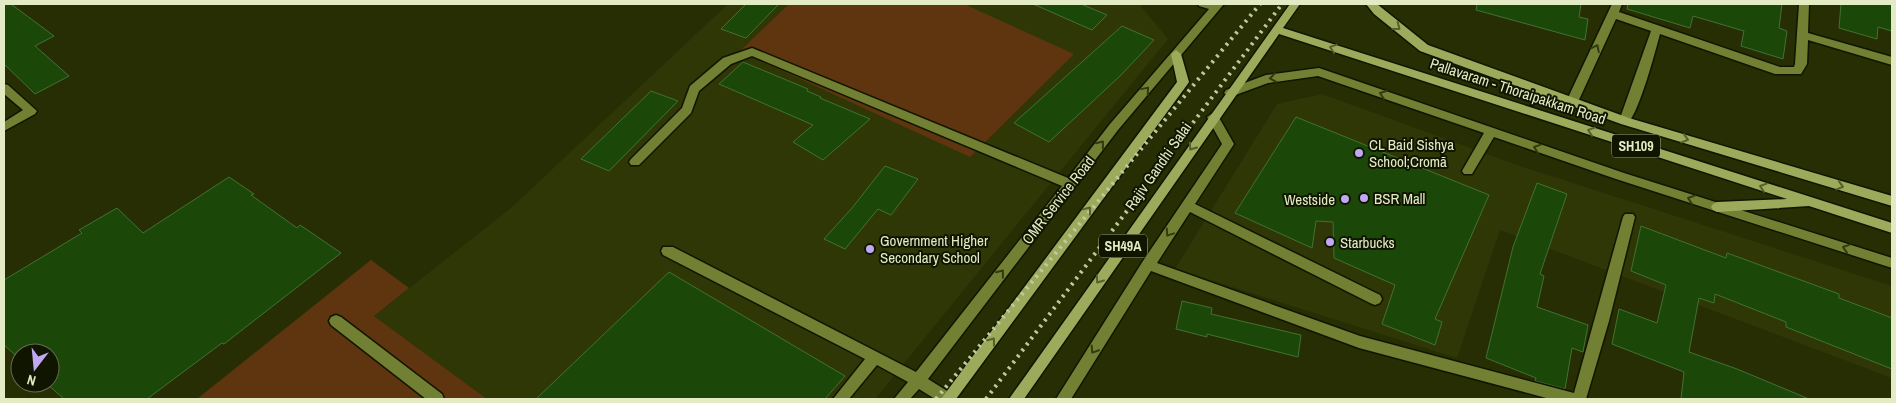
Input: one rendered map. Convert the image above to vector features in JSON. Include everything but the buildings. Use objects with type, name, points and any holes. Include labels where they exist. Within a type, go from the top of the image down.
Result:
[{"type":"main road","name":"Rajiv Gandhi Salai","points":[[1016,399],[1213,117],[1295,4]]},
{"type":"main road","name":"Pallavaram - Thoraipakkam Road","points":[[1371,4],[1378,12],[1424,48],[1624,121],[1892,202]]},
{"type":"main road","name":"Pallavaram - Thoraipakkam Road","points":[[1277,30],[1892,228]]},
{"type":"main road","name":"Rajiv Gandhi Salai","points":[[947,399],[1183,82],[1176,54]]},
{"type":"main road","points":[[1717,207],[1814,203]]},
{"type":"street","points":[[1203,4],[1217,6]]},
{"type":"street","points":[[1572,102],[1615,9],[1656,28],[1780,71],[1797,71],[1801,64],[1804,4]]},
{"type":"street","name":"OMR Service Road","points":[[901,399],[918,381],[1114,127],[1217,6]]},
{"type":"street","points":[[1624,121],[1634,99],[1656,28]]},
{"type":"street","points":[[1803,35],[1892,61]]},
{"type":"street","points":[[635,162],[687,110],[694,89],[727,61],[752,52],[1070,184]]},
{"type":"street","points":[[1230,93],[1266,79],[1318,72],[1490,133],[1892,263]]},
{"type":"street","points":[[4,88],[31,111],[4,127]]},
{"type":"street","points":[[1063,399],[1228,144],[1213,117]]},
{"type":"street","points":[[1468,171],[1490,133]]},
{"type":"street","points":[[1187,206],[1375,299]]},
{"type":"street","points":[[1578,399],[1602,321],[1629,218]]},
{"type":"street","points":[[668,251],[875,358],[947,399]]},
{"type":"street","points":[[1148,265],[1359,342],[1573,399]]},
{"type":"street","points":[[336,321],[437,399]]},
{"type":"street","points":[[840,399],[875,358]]},
{"type":"shaded area","name":"Government Higher Secondary School","points":[[728,4],[1139,4],[1168,39],[875,399],[487,399],[374,316],[511,208]]},
{"type":"shaded area","points":[[789,4],[964,4],[1074,54],[970,157],[740,51]]},
{"type":"shaded area","name":"BSR Mall","points":[[1322,94],[1520,166],[1892,286],[1892,378],[1500,230],[1457,358],[1175,269],[1277,104]]},
{"type":"shaded area","points":[[371,260],[409,288],[374,316],[487,399],[197,399]]},
{"type":"railway","points":[[936,399],[1260,4]]},
{"type":"railway","points":[[986,399],[1282,4]]},
{"type":"place","name":"CL Baid Sishya School;Cromā","points":[[1359,153]]},
{"type":"place","name":"BSR Mall","points":[[1364,198]]},
{"type":"place","name":"Westside","points":[[1345,199]]},
{"type":"place","name":"Starbucks","points":[[1330,242]]},
{"type":"place","name":"Government Higher Secondary School","points":[[870,249]]}]
